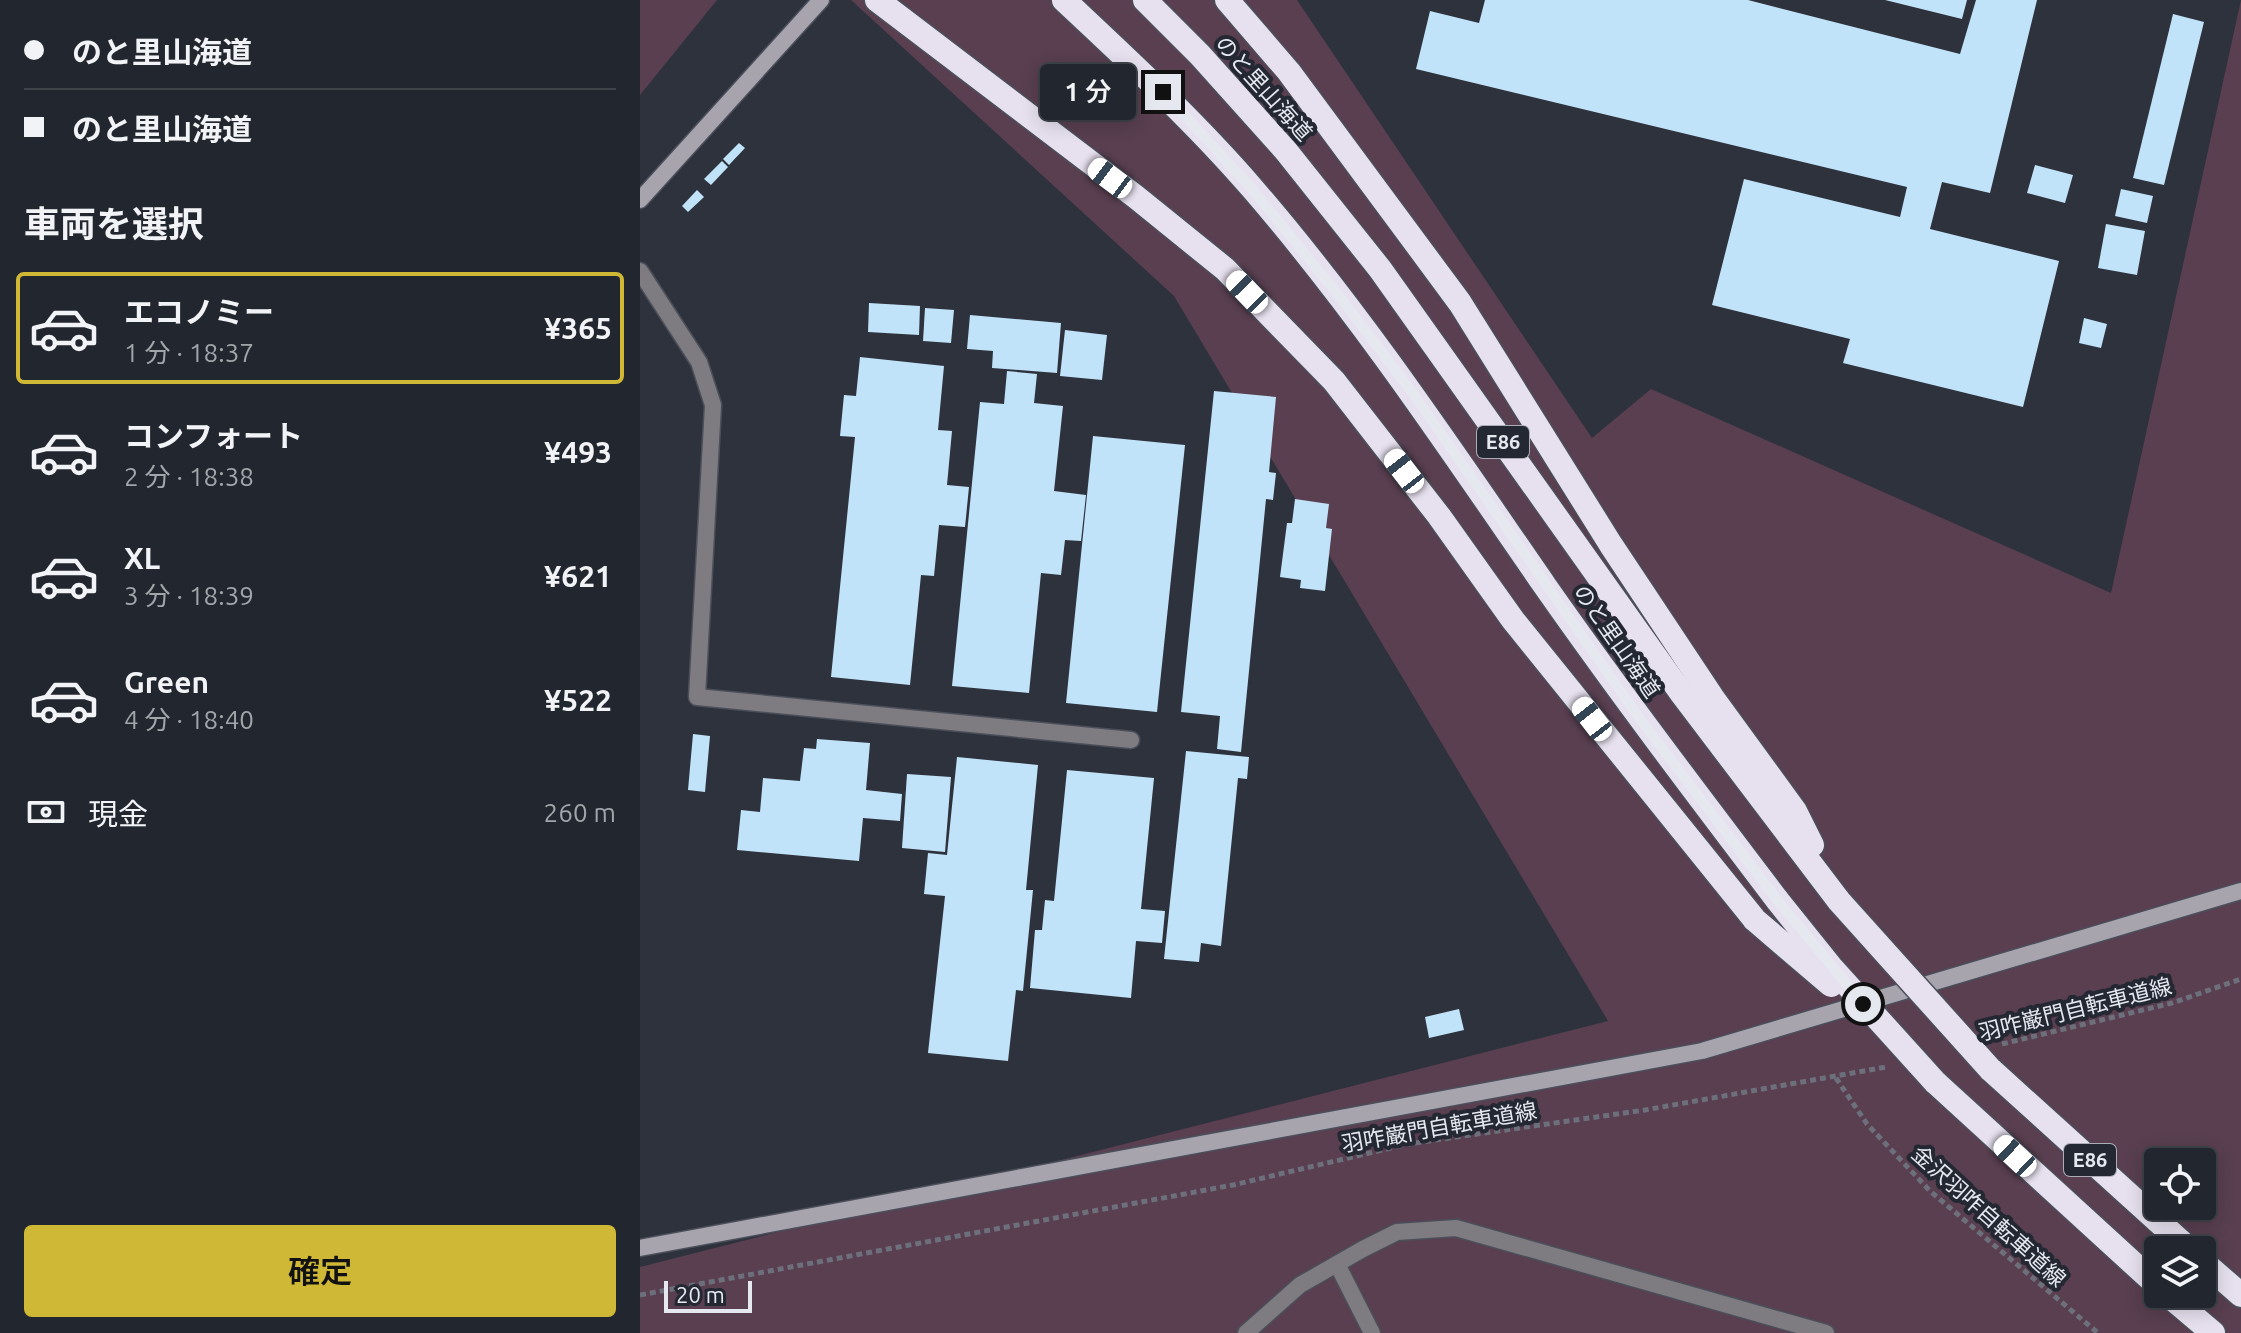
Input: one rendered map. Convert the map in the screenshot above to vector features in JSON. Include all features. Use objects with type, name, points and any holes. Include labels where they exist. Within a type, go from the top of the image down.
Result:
[{"type":"highway","points":[[877,0],[1136,197],[1225,269],[1334,381],[1439,516],[1513,620],[1755,920],[1897,1053]]},
{"type":"highway","name":"のと里山海道","points":[[1064,0],[1163,92],[1242,177],[1340,297],[1412,392],[1640,719],[1897,1053],[1935,1082],[2144,1273]]},
{"type":"highway","name":"のと里山海道","points":[[1145,0],[1200,55],[1286,151],[1380,269],[1682,694],[1839,901],[1990,1058],[2175,1236]]},
{"type":"highway","points":[[1227,0],[1289,72],[1460,303],[1611,545],[1712,697],[1795,811],[1839,901]]},
{"type":"highway","points":[[2216,1273],[2241,1295]]},
{"type":"highway","points":[[2184,1308],[2213,1333]]},
{"type":"street","points":[[640,200],[821,0]]},
{"type":"street","points":[[640,271],[699,362],[713,405],[697,697],[1131,740]]},
{"type":"street","points":[[640,1248],[1702,1051],[2241,891]]},
{"type":"street","points":[[1246,1333],[1300,1285],[1397,1232],[1456,1228],[1826,1333]]},
{"type":"street","points":[[1337,1264],[1372,1333]]},
{"type":"path","name":"羽咋巌門自転車道線","points":[[1990,1058],[2050,1034],[2172,1003],[2241,979]]},
{"type":"path","name":"羽咋巌門自転車道線","points":[[640,1295],[1233,1185],[1408,1144],[1645,1110],[1836,1078],[1897,1053]]},
{"type":"path","name":"金沢羽咋自転車道線","points":[[1836,1078],[1867,1124],[1930,1191],[2098,1333]]},
{"type":"shaded area","points":[[640,0],[717,0],[640,95]]},
{"type":"shaded area","points":[[851,0],[1297,0],[1592,438],[1651,389],[2111,593],[2241,0],[2241,1333],[640,1333],[640,1267],[1608,1021],[1174,296]]},
{"type":"building","points":[[1485,0],[1748,0],[1960,54],[1976,0],[2037,0],[1990,193],[1942,182],[1930,229],[2059,261],[2023,407],[1843,363],[1850,339],[1712,305],[1744,179],[1900,217],[1907,187],[1416,69],[1430,11],[1479,23]]},
{"type":"building","points":[[1885,0],[1967,0],[1962,19]]},
{"type":"building","points":[[2173,14],[2204,22],[2164,185],[2133,178]]},
{"type":"building","points":[[739,143],[745,148],[729,165],[723,159]]},
{"type":"building","points":[[722,161],[728,167],[711,185],[704,179]]},
{"type":"building","points":[[2035,165],[2073,175],[2065,203],[2027,193]]},
{"type":"building","points":[[2121,189],[2153,196],[2147,223],[2115,216]]},
{"type":"building","points":[[697,190],[704,197],[688,212],[682,206]]},
{"type":"building","points":[[2106,224],[2145,231],[2137,275],[2098,268]]},
{"type":"building","points":[[869,303],[920,306],[919,335],[868,332]]},
{"type":"building","points":[[925,308],[954,310],[951,343],[923,341]]},
{"type":"building","points":[[970,315],[1061,323],[1057,373],[992,368],[993,351],[967,349]]},
{"type":"building","points":[[2084,318],[2107,324],[2101,348],[2079,343]]},
{"type":"building","points":[[1065,330],[1107,335],[1102,380],[1060,376]]},
{"type":"building","points":[[860,357],[944,366],[938,430],[952,431],[947,485],[969,487],[965,527],[939,525],[934,576],[921,575],[910,685],[831,677],[855,437],[840,436],[844,395],[856,396]]},
{"type":"building","points":[[1007,371],[1037,374],[1034,403],[1063,406],[1054,491],[1086,495],[1081,541],[1065,540],[1061,575],[1041,573],[1029,693],[952,686],[980,402],[1004,404]]},
{"type":"building","points":[[1214,391],[1276,397],[1269,472],[1276,473],[1273,500],[1266,499],[1241,752],[1217,749],[1220,716],[1181,712]]},
{"type":"building","points":[[1093,436],[1185,445],[1157,712],[1066,703]]},
{"type":"building","points":[[1295,499],[1329,504],[1326,528],[1332,529],[1325,591],[1300,588],[1301,580],[1280,577],[1287,523],[1292,523]]},
{"type":"building","points":[[693,734],[710,736],[705,792],[688,790]]},
{"type":"building","points":[[817,739],[870,743],[866,790],[902,794],[900,821],[863,818],[859,861],[737,850],[741,810],[760,812],[763,778],[800,781],[804,748],[816,749]]},
{"type":"building","points":[[1186,751],[1249,757],[1247,779],[1238,778],[1221,946],[1201,943],[1199,962],[1164,959]]},
{"type":"building","points":[[957,757],[1038,765],[1026,890],[1033,890],[1023,991],[1016,990],[1008,1061],[928,1053],[945,896],[924,894],[928,853],[947,855]]},
{"type":"building","points":[[1067,770],[1154,778],[1141,909],[1165,911],[1162,943],[1136,941],[1131,998],[1030,988],[1035,930],[1042,930],[1045,900],[1054,901]]},
{"type":"building","points":[[907,774],[951,777],[945,852],[902,848]]},
{"type":"building","points":[[1459,1009],[1464,1030],[1429,1038],[1425,1017]]},
{"type":"route","points":[[1163,92],[1251,188],[1340,297],[1412,392],[1640,719],[1778,901],[1863,1004]]}]
